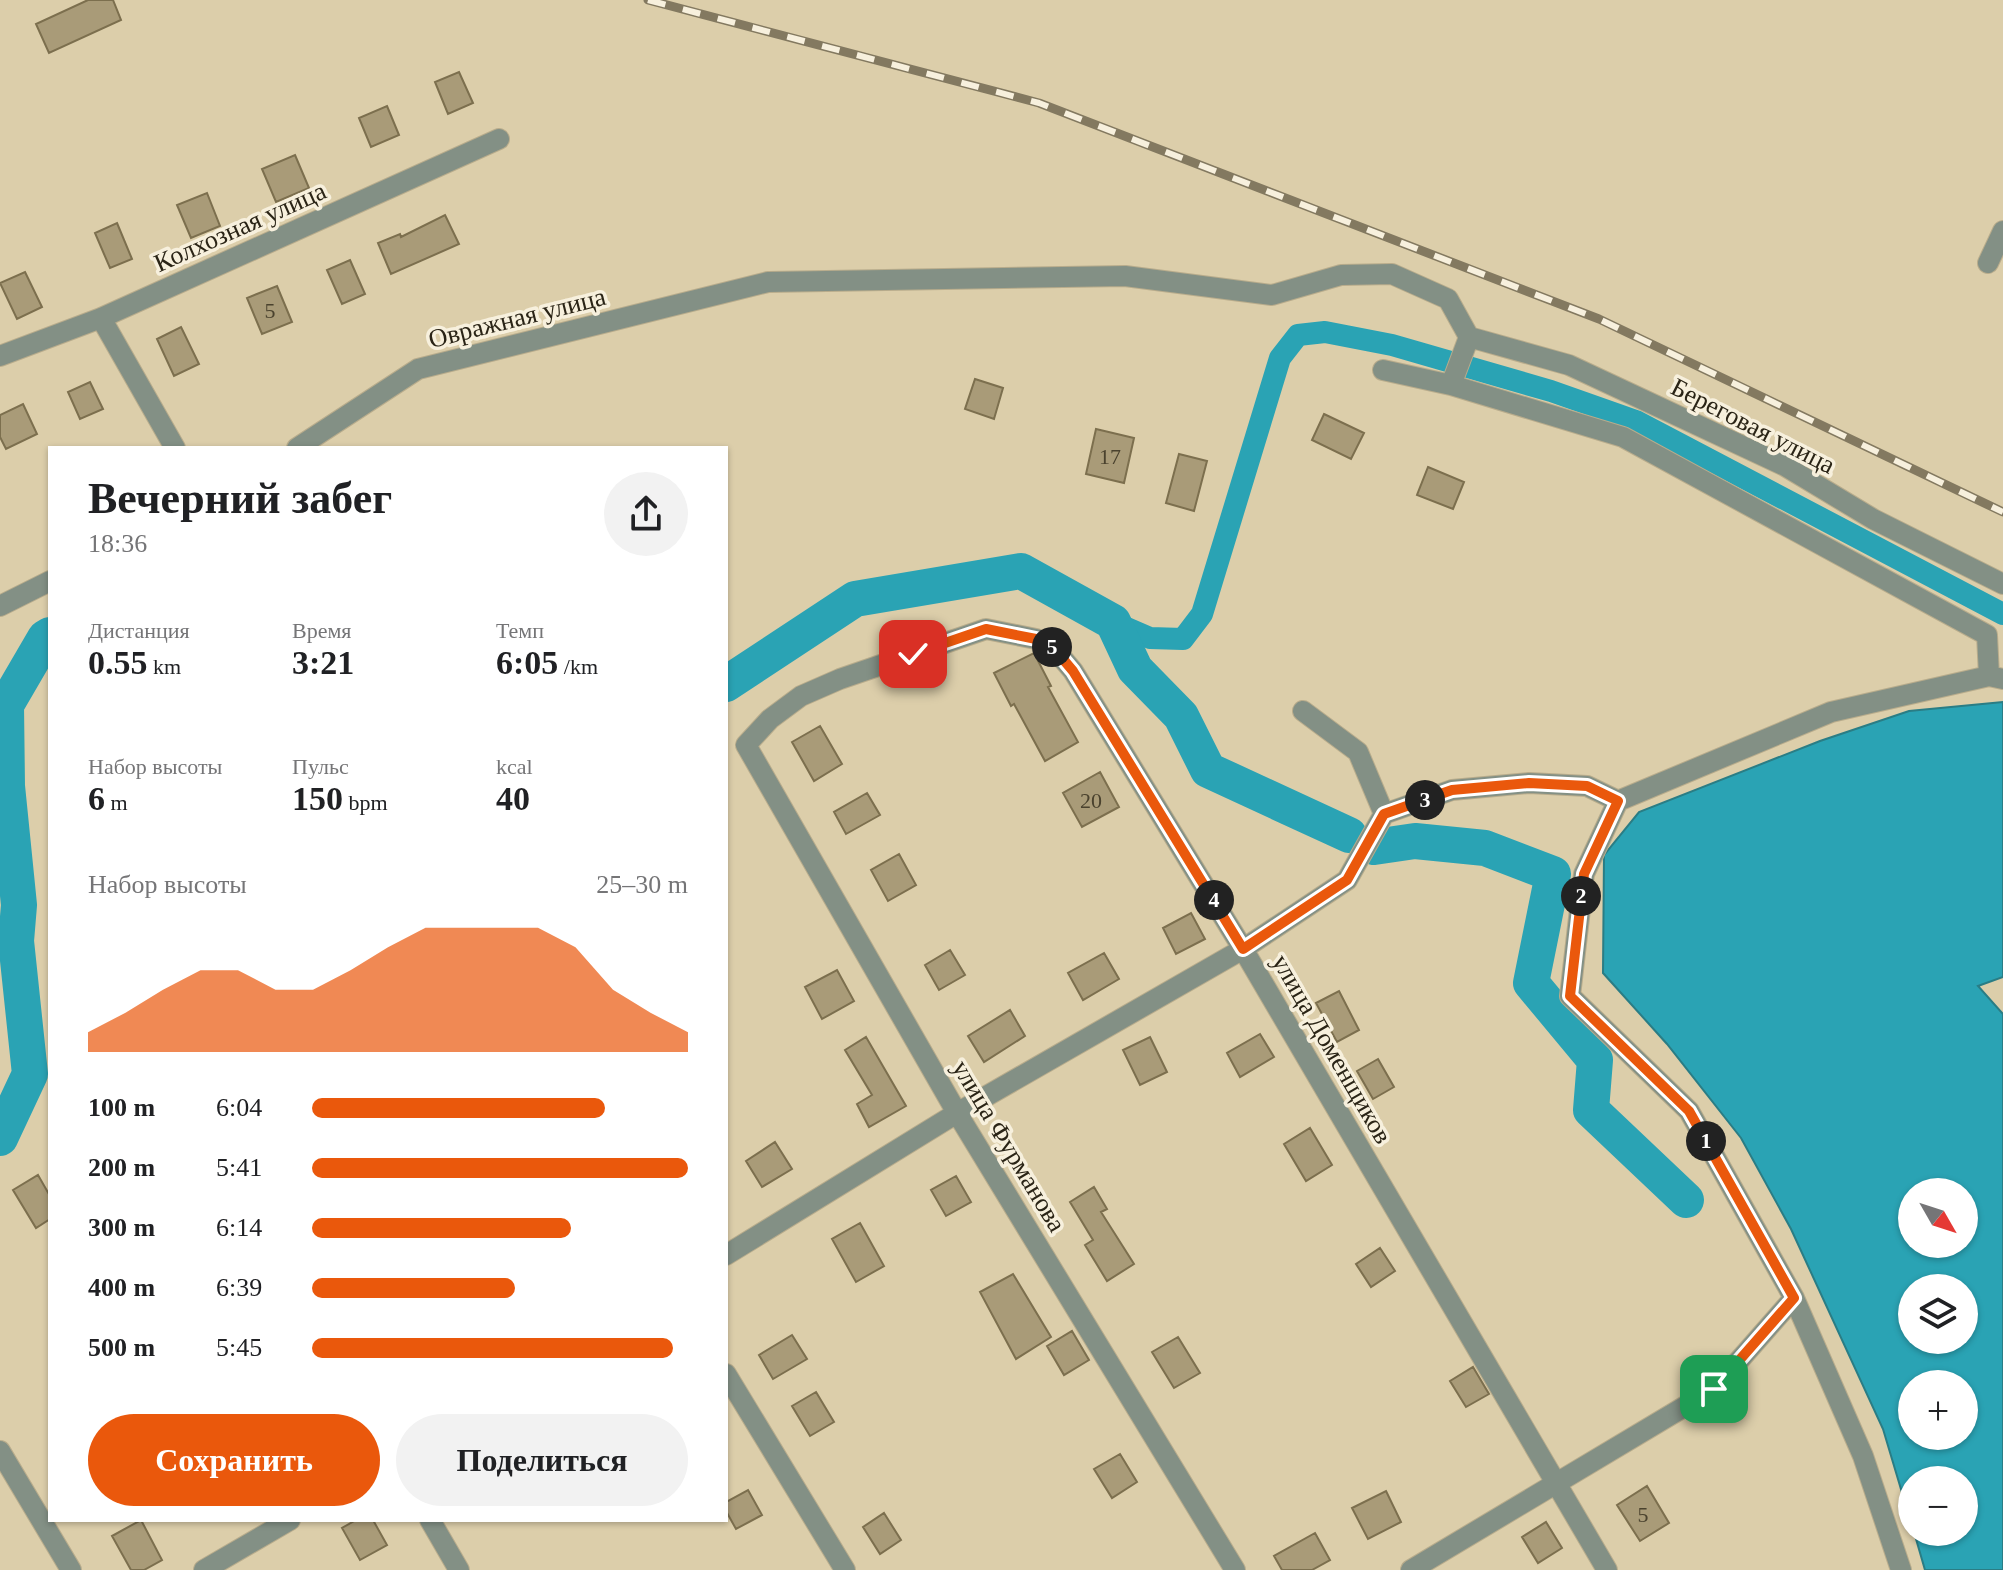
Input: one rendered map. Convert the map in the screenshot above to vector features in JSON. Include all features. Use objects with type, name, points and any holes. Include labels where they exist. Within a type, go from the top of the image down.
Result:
[{"type":"street","name":"Колхозная улица","points":[[0,356],[101,318],[499,139]]},
{"type":"street","points":[[1988,263],[2003,231]]},
{"type":"street","name":"Овражная улица","points":[[300,446],[418,369],[768,282],[1125,276],[1272,295],[1341,275],[1392,274],[1448,299],[1469,337]]},
{"type":"street","points":[[101,318],[174,446]]},
{"type":"street","points":[[1451,385],[1469,337]]},
{"type":"street","name":"Береговая улица","points":[[1469,337],[1569,365],[1785,466],[1873,519],[2003,584]]},
{"type":"street","points":[[1383,370],[1451,385],[1623,437],[1987,635],[1996,677],[1831,712],[1618,801],[1584,874],[1570,996],[1689,1111],[1794,1298],[1863,1456],[1901,1570]]},
{"type":"street","points":[[0,627],[4,604],[48,582]]},
{"type":"street","name":"улица Доменщиков","points":[[746,745],[770,719],[801,696],[840,679],[986,629],[1036,639],[1052,646],[1073,671],[1243,949],[1607,1570]]},
{"type":"street","points":[[1303,711],[1358,752],[1384,814]]},
{"type":"street","name":"улица Фурманова","points":[[746,745],[957,1113],[1235,1570]]},
{"type":"street","points":[[728,1254],[957,1113],[1243,949],[1347,880],[1384,814],[1452,790],[1529,783],[1587,786],[1618,801]]},
{"type":"street","points":[[1411,1570],[1714,1389],[1794,1298]]},
{"type":"street","points":[[728,1377],[845,1570]]},
{"type":"street","points":[[0,1451],[71,1570]]},
{"type":"street","points":[[204,1570],[287,1522]]},
{"type":"street","points":[[431,1522],[459,1570]]},
{"type":"water","points":[[2003,702],[2003,977],[1978,986],[2003,1014],[2003,1570],[1925,1570],[1918,1546],[1978,1546],[1978,1466],[1898,1466],[1898,1479],[1883,1429],[1791,1229],[1741,1138],[1667,1044],[1603,973],[1604,855],[1639,812],[1820,741],[1909,711]]},
{"type":"building","points":[[88,0],[113,0],[121,20],[49,53],[36,24]]},
{"type":"building","points":[[459,72],[473,103],[448,114],[435,82]]},
{"type":"building","points":[[387,106],[399,135],[371,147],[359,118]]},
{"type":"building","points":[[295,155],[309,188],[276,202],[262,169]]},
{"type":"building","points":[[207,193],[220,226],[191,238],[177,205]]},
{"type":"building","points":[[445,215],[459,244],[391,274],[378,243],[400,234],[401,237]]},
{"type":"building","points":[[117,223],[132,259],[110,268],[95,233]]},
{"type":"building","points":[[350,260],[365,294],[342,304],[327,270]]},
{"type":"building","points":[[25,272],[42,307],[17,319],[0,283]]},
{"type":"building","points":[[277,286],[292,322],[262,334],[247,298]]},
{"type":"building","points":[[181,327],[199,364],[174,376],[157,339]]},
{"type":"building","points":[[975,379],[1003,388],[994,419],[965,409]]},
{"type":"building","points":[[90,382],[103,409],[80,419],[68,392]]},
{"type":"building","points":[[23,404],[37,434],[6,449],[0,437],[0,415]]},
{"type":"building","points":[[1324,414],[1364,433],[1351,459],[1312,440]]},
{"type":"building","points":[[1096,429],[1134,438],[1124,483],[1086,474]]},
{"type":"building","points":[[1179,454],[1207,461],[1194,511],[1166,503]]},
{"type":"building","points":[[1428,467],[1464,482],[1453,509],[1417,495]]},
{"type":"building","points":[[1034,653],[1051,686],[1048,687],[1078,742],[1045,761],[994,673]]},
{"type":"building","points":[[820,726],[842,764],[814,781],[792,742]]},
{"type":"building","points":[[1100,772],[1119,807],[1082,827],[1063,793]]},
{"type":"building","points":[[867,793],[880,815],[846,834],[834,812]]},
{"type":"building","points":[[899,854],[916,885],[888,901],[871,870]]},
{"type":"building","points":[[1191,913],[1205,939],[1176,954],[1163,928]]},
{"type":"building","points":[[950,950],[965,975],[939,990],[925,965]]},
{"type":"building","points":[[1104,953],[1119,979],[1083,1000],[1068,973]]},
{"type":"building","points":[[837,970],[854,1001],[822,1019],[805,987]]},
{"type":"building","points":[[1339,991],[1359,1030],[1337,1042],[1316,1003]]},
{"type":"building","points":[[1010,1010],[1025,1036],[984,1062],[968,1036]]},
{"type":"building","points":[[1260,1034],[1274,1057],[1240,1077],[1227,1053]]},
{"type":"building","points":[[866,1037],[906,1106],[869,1127],[857,1104],[872,1095],[845,1050]]},
{"type":"building","points":[[1150,1037],[1167,1072],[1140,1085],[1123,1050]]},
{"type":"building","points":[[1378,1059],[1394,1087],[1373,1099],[1357,1071]]},
{"type":"building","points":[[1310,1128],[1332,1165],[1306,1181],[1284,1144]]},
{"type":"building","points":[[775,1142],[792,1169],[762,1187],[746,1161]]},
{"type":"building","points":[[38,1175],[48,1192],[48,1220],[36,1228],[13,1190]]},
{"type":"building","points":[[956,1176],[971,1202],[946,1216],[931,1190]]},
{"type":"building","points":[[1094,1187],[1107,1209],[1101,1212],[1134,1264],[1107,1281],[1085,1245],[1093,1240],[1070,1202]]},
{"type":"building","points":[[860,1223],[884,1266],[856,1282],[832,1239]]},
{"type":"building","points":[[1380,1248],[1395,1271],[1371,1287],[1356,1264]]},
{"type":"building","points":[[1013,1274],[1051,1337],[1016,1359],[980,1292]]},
{"type":"building","points":[[1072,1331],[1089,1360],[1064,1375],[1047,1346]]},
{"type":"building","points":[[792,1335],[807,1359],[773,1379],[759,1355]]},
{"type":"building","points":[[1178,1337],[1200,1373],[1174,1388],[1152,1352]]},
{"type":"building","points":[[1473,1367],[1489,1394],[1466,1407],[1450,1381]]},
{"type":"building","points":[[816,1392],[834,1422],[810,1436],[792,1406]]},
{"type":"building","points":[[1120,1454],[1137,1482],[1112,1498],[1094,1469]]},
{"type":"building","points":[[1647,1486],[1669,1523],[1640,1541],[1617,1505]]},
{"type":"building","points":[[748,1490],[762,1515],[736,1529],[728,1515],[728,1501]]},
{"type":"building","points":[[1386,1491],[1401,1522],[1368,1539],[1352,1508]]},
{"type":"building","points":[[884,1513],[901,1540],[880,1554],[863,1527]]},
{"type":"building","points":[[142,1522],[162,1560],[144,1570],[131,1570],[112,1536]]},
{"type":"building","points":[[352,1522],[374,1522],[387,1545],[360,1560],[342,1528]]},
{"type":"building","points":[[1546,1522],[1562,1548],[1538,1563],[1522,1537]]},
{"type":"building","points":[[1315,1533],[1330,1560],[1312,1570],[1282,1570],[1274,1556]]},
{"type":"waterway","points":[[1113,622],[1150,638],[1183,639],[1202,614],[1280,358],[1298,335],[1325,332],[1392,345],[1551,391],[1636,421],[2003,614]]},
{"type":"waterway","points":[[728,683],[855,599],[1021,571],[1113,622],[1135,669],[1181,716],[1208,770],[1349,835]]},
{"type":"waterway","points":[[0,1138],[30,1074],[16,941],[19,905],[7,786],[6,705],[48,636]]},
{"type":"waterway","points":[[1374,847],[1415,841],[1485,848],[1553,874],[1531,983],[1595,1060],[1591,1110],[1686,1200]]},
{"type":"railway","points":[[648,0],[1039,103],[1599,319],[2003,512]]},
{"type":"route","points":[[913,654],[986,629],[1036,639],[1052,646],[1073,671],[1243,949],[1347,880],[1384,814],[1452,790],[1529,783],[1587,786],[1618,801],[1584,874],[1570,996],[1689,1111],[1794,1298],[1714,1389]]}]
